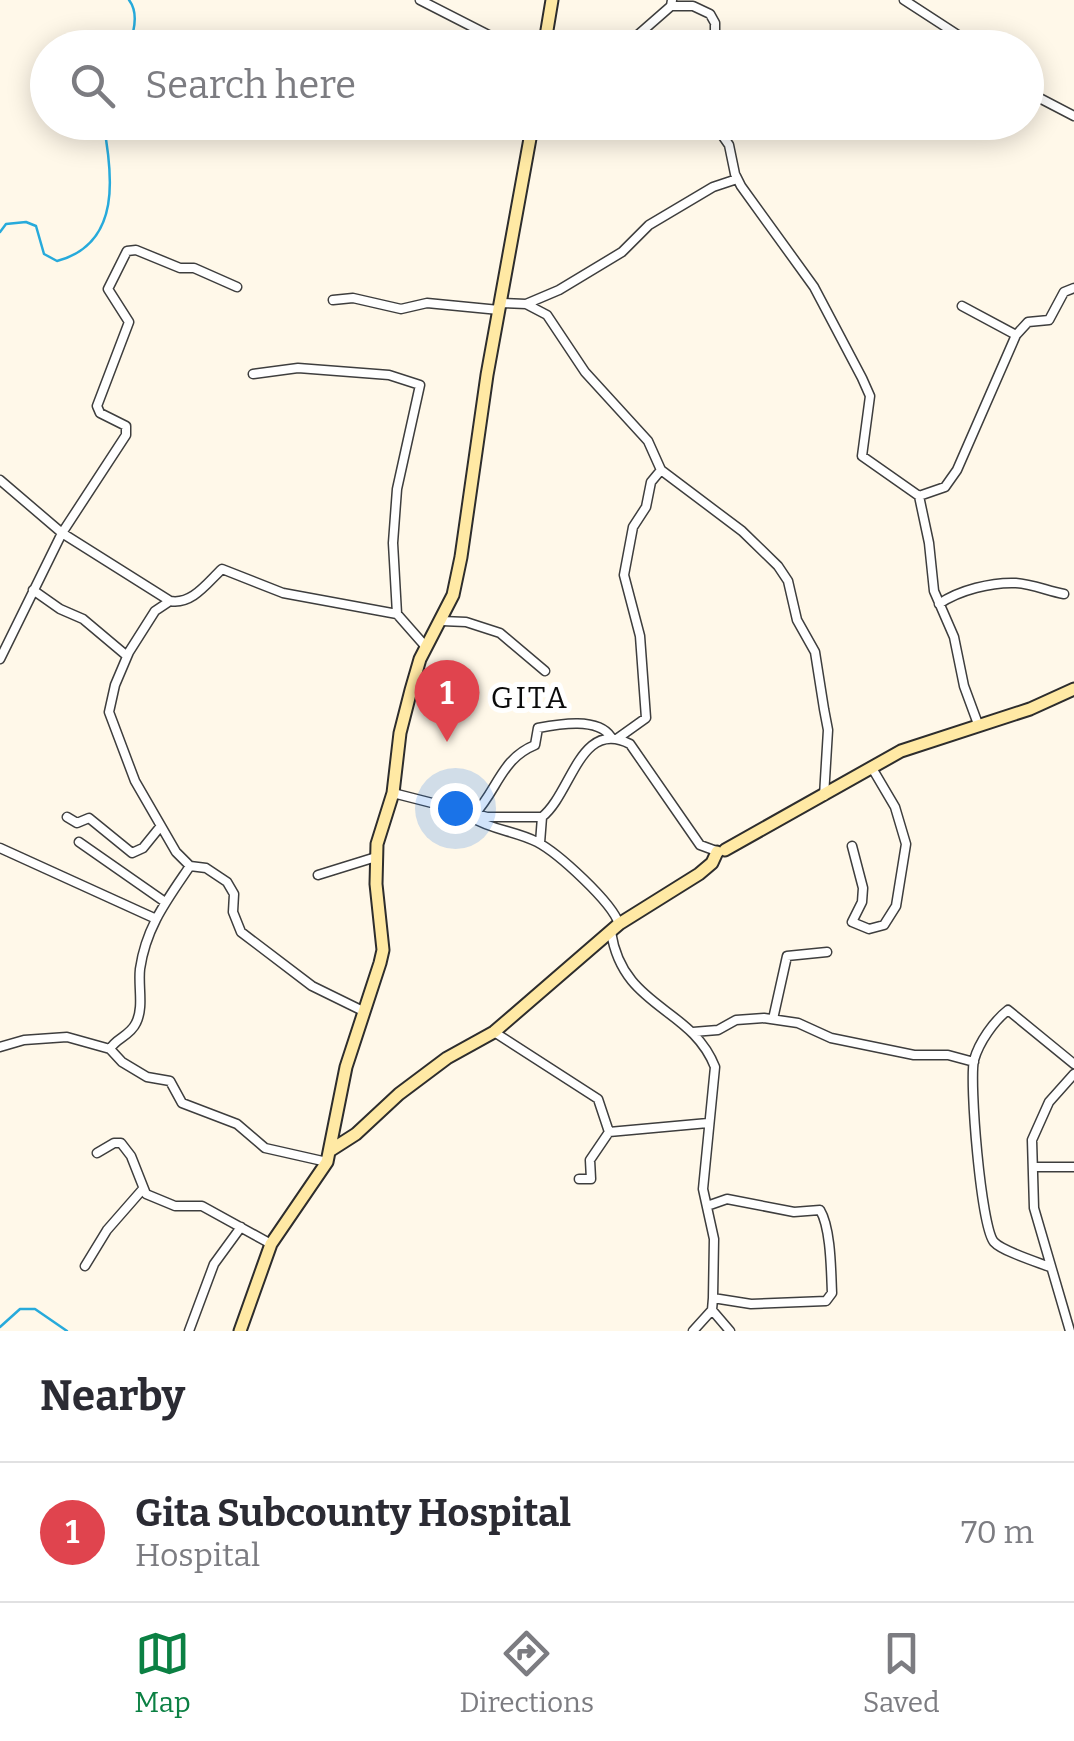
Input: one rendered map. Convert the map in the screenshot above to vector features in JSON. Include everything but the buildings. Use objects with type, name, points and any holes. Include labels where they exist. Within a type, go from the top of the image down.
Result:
[{"type":"street","points":[[420,0],[479,30]]},
{"type":"street","points":[[547,30],[552,0]]},
{"type":"street","points":[[904,0],[950,30]]},
{"type":"street","points":[[643,30],[672,3],[710,14],[715,30]]},
{"type":"street","points":[[1044,100],[1074,116]]},
{"type":"street","points":[[329,1156],[339,1097],[383,950],[376,857],[393,793],[400,733],[426,647],[452,595],[461,557],[530,140]]},
{"type":"street","points":[[726,140],[737,179],[814,288],[870,396],[862,456],[918,496],[934,590],[954,637],[964,686],[978,724]]},
{"type":"street","points":[[333,300],[353,298],[400,309],[427,302],[526,304],[559,290],[622,252],[649,225],[713,187],[737,179]]},
{"type":"street","points":[[0,658],[62,533],[126,435],[126,426],[100,412],[97,406],[129,322],[108,289],[127,251],[136,250],[180,268],[194,268],[236,287]]},
{"type":"street","points":[[918,496],[946,487],[957,470],[1016,335],[1028,322],[1050,320],[1064,292],[1074,288]]},
{"type":"street","points":[[526,304],[538,308],[557,326],[586,372],[648,440],[661,470],[742,530],[788,581],[797,620],[815,652],[826,720],[824,796]]},
{"type":"street","points":[[962,306],[1016,335]]},
{"type":"street","points":[[254,374],[298,368],[389,375],[420,385],[400,472],[392,543],[397,614],[426,647]]},
{"type":"street","points":[[540,842],[542,817],[560,796],[586,752],[598,741],[614,737],[646,718],[640,636],[624,575],[633,527],[646,507],[651,482],[661,470]]},
{"type":"street","points":[[0,480],[62,533],[170,601],[181,603],[191,598],[222,569],[284,593],[397,614]]},
{"type":"street","points":[[939,604],[950,596],[1005,584],[1020,583],[1064,594]]},
{"type":"street","points":[[33,590],[60,609],[84,619],[127,656]]},
{"type":"street","points":[[170,601],[155,611],[115,684],[110,720],[123,743],[135,780],[160,827],[190,866],[206,868],[226,882],[234,894],[233,912],[241,932],[312,986],[363,1011]]},
{"type":"street","points":[[442,621],[466,622],[500,633],[545,671]]},
{"type":"street","points":[[240,1331],[271,1244],[329,1156],[399,1094],[447,1058],[494,1032],[615,928],[698,874],[721,852],[902,751],[1030,709],[1074,689]]},
{"type":"street","points":[[474,815],[514,756],[535,745],[538,728],[601,726],[630,744],[700,845],[721,852]]},
{"type":"street","points":[[852,846],[863,888],[862,902],[852,920],[869,928],[884,925],[896,906],[906,844],[895,806],[872,768]]},
{"type":"street","points":[[393,793],[474,815],[502,819],[542,817]]},
{"type":"street","points":[[463,812],[487,826],[540,842],[609,906],[615,928],[615,955],[624,972],[708,1049],[715,1066],[704,1189],[714,1240],[713,1298],[712,1310],[693,1331]]},
{"type":"street","points":[[67,817],[77,822],[88,818],[132,853],[139,852],[160,827]]},
{"type":"street","points":[[79,842],[165,902]]},
{"type":"street","points":[[0,848],[154,918]]},
{"type":"street","points":[[318,874],[376,857]]},
{"type":"street","points":[[110,1050],[138,1019],[140,968],[154,918],[190,866]]},
{"type":"street","points":[[772,1019],[787,956],[827,952]]},
{"type":"street","points":[[1050,1267],[1004,1249],[988,1229],[978,1172],[974,1062],[984,1039],[1008,1010],[1074,1064]]},
{"type":"street","points":[[693,1032],[718,1030],[736,1020],[772,1019],[798,1023],[830,1038],[914,1055],[948,1054],[974,1062]]},
{"type":"street","points":[[494,1032],[598,1099],[609,1132]]},
{"type":"street","points":[[0,1047],[51,1036],[110,1050],[147,1077],[170,1081],[182,1104],[237,1124],[258,1145],[329,1156]]},
{"type":"street","points":[[1070,1331],[1034,1208],[1032,1140],[1049,1102],[1074,1074]]},
{"type":"street","points":[[609,1132],[708,1123]]},
{"type":"street","points":[[579,1179],[591,1179],[590,1160],[609,1132]]},
{"type":"street","points":[[97,1152],[120,1143],[131,1156],[142,1190],[176,1206],[202,1206],[271,1244]]},
{"type":"street","points":[[1033,1167],[1074,1167]]},
{"type":"street","points":[[84,1266],[106,1230],[142,1190]]},
{"type":"street","points":[[707,1206],[727,1199],[794,1212],[820,1210],[824,1216],[832,1293],[828,1300],[751,1304],[713,1298]]},
{"type":"street","points":[[190,1331],[214,1264],[241,1227]]},
{"type":"street","points":[[713,1281],[726,1298]]},
{"type":"street","points":[[712,1310],[730,1331]]},
{"type":"waterway","points":[[129,0],[135,17],[134,30]]},
{"type":"waterway","points":[[0,232],[6,224],[26,222],[36,226],[44,254],[57,261],[78,252],[93,239],[108,205],[106,140]]},
{"type":"waterway","points":[[0,1327],[20,1309],[35,1309],[67,1331]]},
{"type":"place","name":"Gita Subcounty Hospital","points":[[447,742]]},
{"type":"district","name":"GITA","points":[[530,698]]}]
